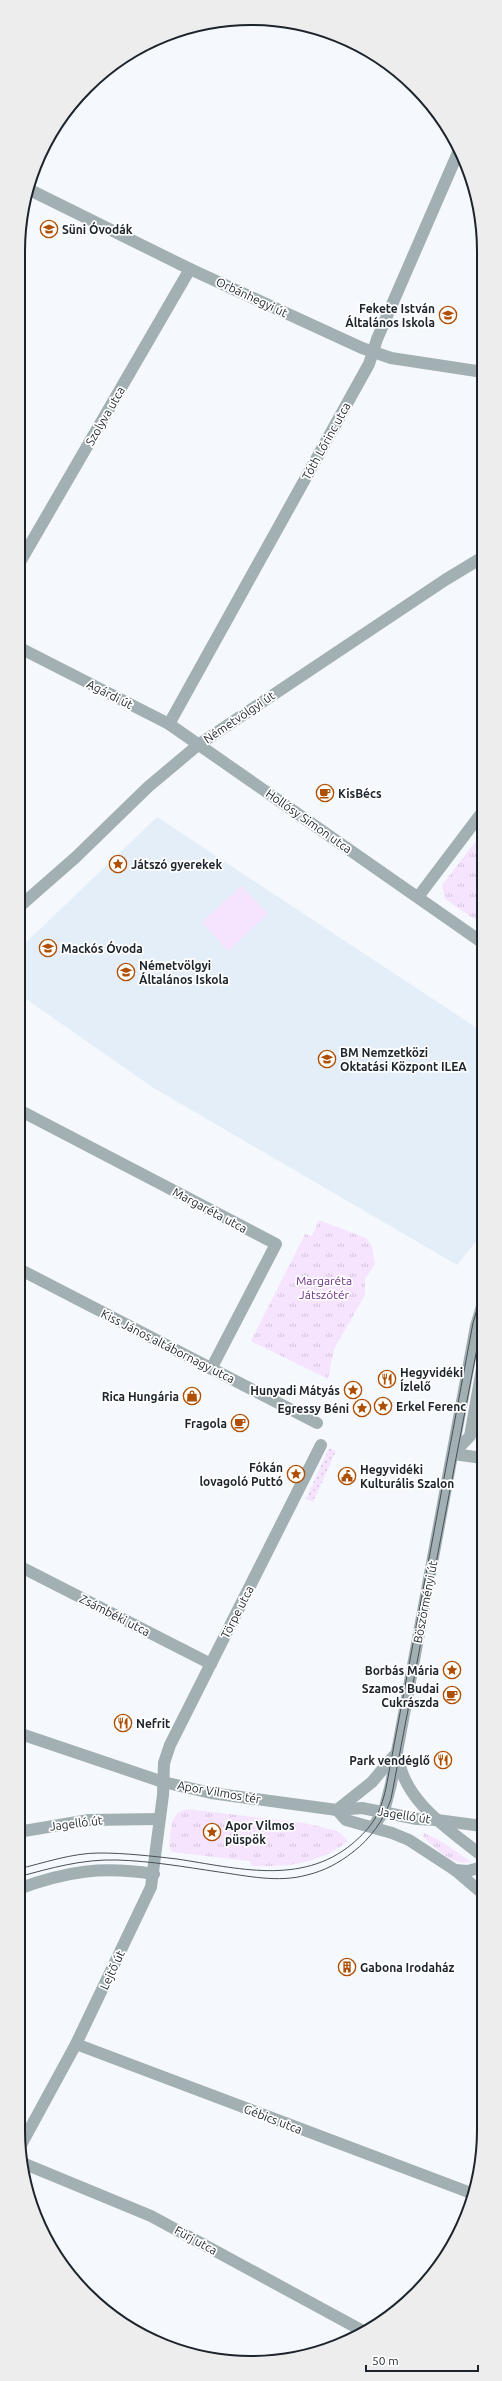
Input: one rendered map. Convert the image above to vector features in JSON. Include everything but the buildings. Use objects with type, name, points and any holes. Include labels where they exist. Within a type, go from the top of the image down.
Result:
[{"type":"street","name":"Tóth Lőrinc utca","points":[[169,724],[370,364],[373,352],[456,157]]},
{"type":"street","name":"Orbánhegyi út","points":[[33,192],[190,269],[373,352],[391,358],[477,371]]},
{"type":"street","name":"Szolyva utca","points":[[25,553],[190,269]]},
{"type":"street","name":"Németvölgyi út","points":[[25,902],[76,857],[148,787],[198,745],[445,580],[477,561]]},
{"type":"street","name":"Agárdi út","points":[[25,651],[169,724],[198,745]]},
{"type":"street","name":"Hollósy Simon utca","points":[[198,745],[477,939]]},
{"type":"street","points":[[418,897],[477,819]]},
{"type":"street","name":"Margaréta utca","points":[[25,1113],[276,1244],[211,1369]]},
{"type":"street","name":"Kiss János altábornagy utca","points":[[25,1272],[317,1423]]},
{"type":"street","name":"Böszörményi út","points":[[373,1827],[384,1811],[397,1751],[477,1323]]},
{"type":"street","points":[[453,1454],[470,1436],[477,1397]]},
{"type":"street","name":"Törpe utca","points":[[163,1782],[164,1763],[170,1745],[321,1445]]},
{"type":"street","points":[[453,1454],[477,1457]]},
{"type":"street","name":"Zsámbéki utca","points":[[25,1569],[211,1664]]},
{"type":"street","name":"Apor Vilmos tér","points":[[25,1735],[163,1782],[210,1793],[337,1810],[346,1820],[373,1827]]},
{"type":"street","name":"Böszörményi út","points":[[337,1810],[382,1772],[397,1751]]},
{"type":"street","name":"Böszörményi út","points":[[397,1751],[399,1762],[414,1797],[437,1820]]},
{"type":"street","name":"Lejtő út","points":[[25,2138],[76,2044],[151,1887],[154,1874],[158,1819],[163,1782]]},
{"type":"street","name":"Jagelló út","points":[[337,1810],[362,1808],[384,1811],[417,1819],[437,1820],[477,1852]]},
{"type":"street","name":"Jagelló út","points":[[25,1831],[89,1820],[117,1818],[158,1819]]},
{"type":"street","points":[[437,1820],[477,1825]]},
{"type":"street","name":"Jagelló út","points":[[373,1827],[409,1840],[455,1870],[477,1889]]},
{"type":"street","points":[[455,1870],[468,1871],[477,1868]]},
{"type":"street","points":[[25,1887],[69,1873],[94,1869],[112,1869],[154,1874]]},
{"type":"street","name":"Gébics utca","points":[[76,2044],[468,2192]]},
{"type":"street","name":"Fürj utca","points":[[28,2165],[151,2216],[359,2329]]},
{"type":"shaded area","name":"BM Nemzetközi Oktatási Központ ILEA","points":[[157,817],[477,1028],[477,1240],[457,1265],[152,1087],[25,998],[25,943]]},
{"type":"green space","points":[[477,840],[477,921],[445,899],[442,885]]},
{"type":"green space","points":[[241,886],[268,914],[228,951],[202,922]]},
{"type":"green space","name":"Margaréta Játszótér","points":[[319,1220],[366,1238],[372,1246],[375,1264],[365,1279],[365,1295],[334,1349],[328,1379],[251,1341],[305,1234],[312,1236]]},
{"type":"green space","points":[[329,1448],[336,1451],[313,1502],[306,1499]]},
{"type":"green space","points":[[189,1809],[304,1823],[338,1831],[348,1841],[326,1855],[315,1859],[291,1865],[279,1866],[252,1866],[249,1861],[172,1852],[170,1840],[171,1829],[175,1816],[181,1811]]},
{"type":"green space","points":[[424,1833],[441,1841],[471,1862],[464,1863],[451,1859],[423,1837]]},
{"type":"tram line","points":[[25,1867],[68,1856],[99,1853],[128,1854],[177,1859],[245,1869],[268,1871],[290,1870],[312,1865],[332,1857],[352,1844],[375,1819],[386,1788],[473,1323],[477,1310]]},
{"type":"tram line","points":[[25,1875],[55,1867],[91,1861],[117,1860],[181,1866],[263,1878],[274,1879],[296,1877],[325,1869],[337,1863],[353,1852],[371,1835],[380,1822],[391,1799],[477,1348]]},
{"type":"place","name":"Süni Óvodák","points":[[49,229]]},
{"type":"place","name":"Fekete István Általános Iskola","points":[[448,315]]},
{"type":"place","name":"KisBécs","points":[[325,793]]},
{"type":"place","name":"Játszó gyerekek","points":[[118,864]]},
{"type":"place","name":"Mackós Óvoda","points":[[48,948]]},
{"type":"place","name":"Németvölgyi Általános Iskola","points":[[126,972]]},
{"type":"place","name":"BM Nemzetközi Oktatási Központ ILEA","points":[[327,1059]]},
{"type":"place","name":"Hegyvidéki Ízlelő","points":[[387,1379]]},
{"type":"place","name":"Hunyadi Mátyás","points":[[353,1390]]},
{"type":"place","name":"Rica Hungária","points":[[192,1396]]},
{"type":"place","name":"Erkel Ferenc","points":[[383,1406]]},
{"type":"place","name":"Egressy Béni","points":[[362,1408]]},
{"type":"place","name":"Fragola","points":[[240,1423]]},
{"type":"place","name":"Fókán lovagoló Puttó","points":[[296,1474]]},
{"type":"place","name":"Hegyvidéki Kulturális Szalon","points":[[347,1476]]},
{"type":"place","name":"Borbás Mária","points":[[452,1670]]},
{"type":"place","name":"Szamos Budai Cukrászda","points":[[452,1695]]},
{"type":"place","name":"Nefrit","points":[[123,1723]]},
{"type":"place","name":"Park vendéglő","points":[[443,1760]]},
{"type":"place","name":"Apor Vilmos püspök","points":[[212,1832]]},
{"type":"place","name":"Gabona Irodaház","points":[[347,1967]]}]
